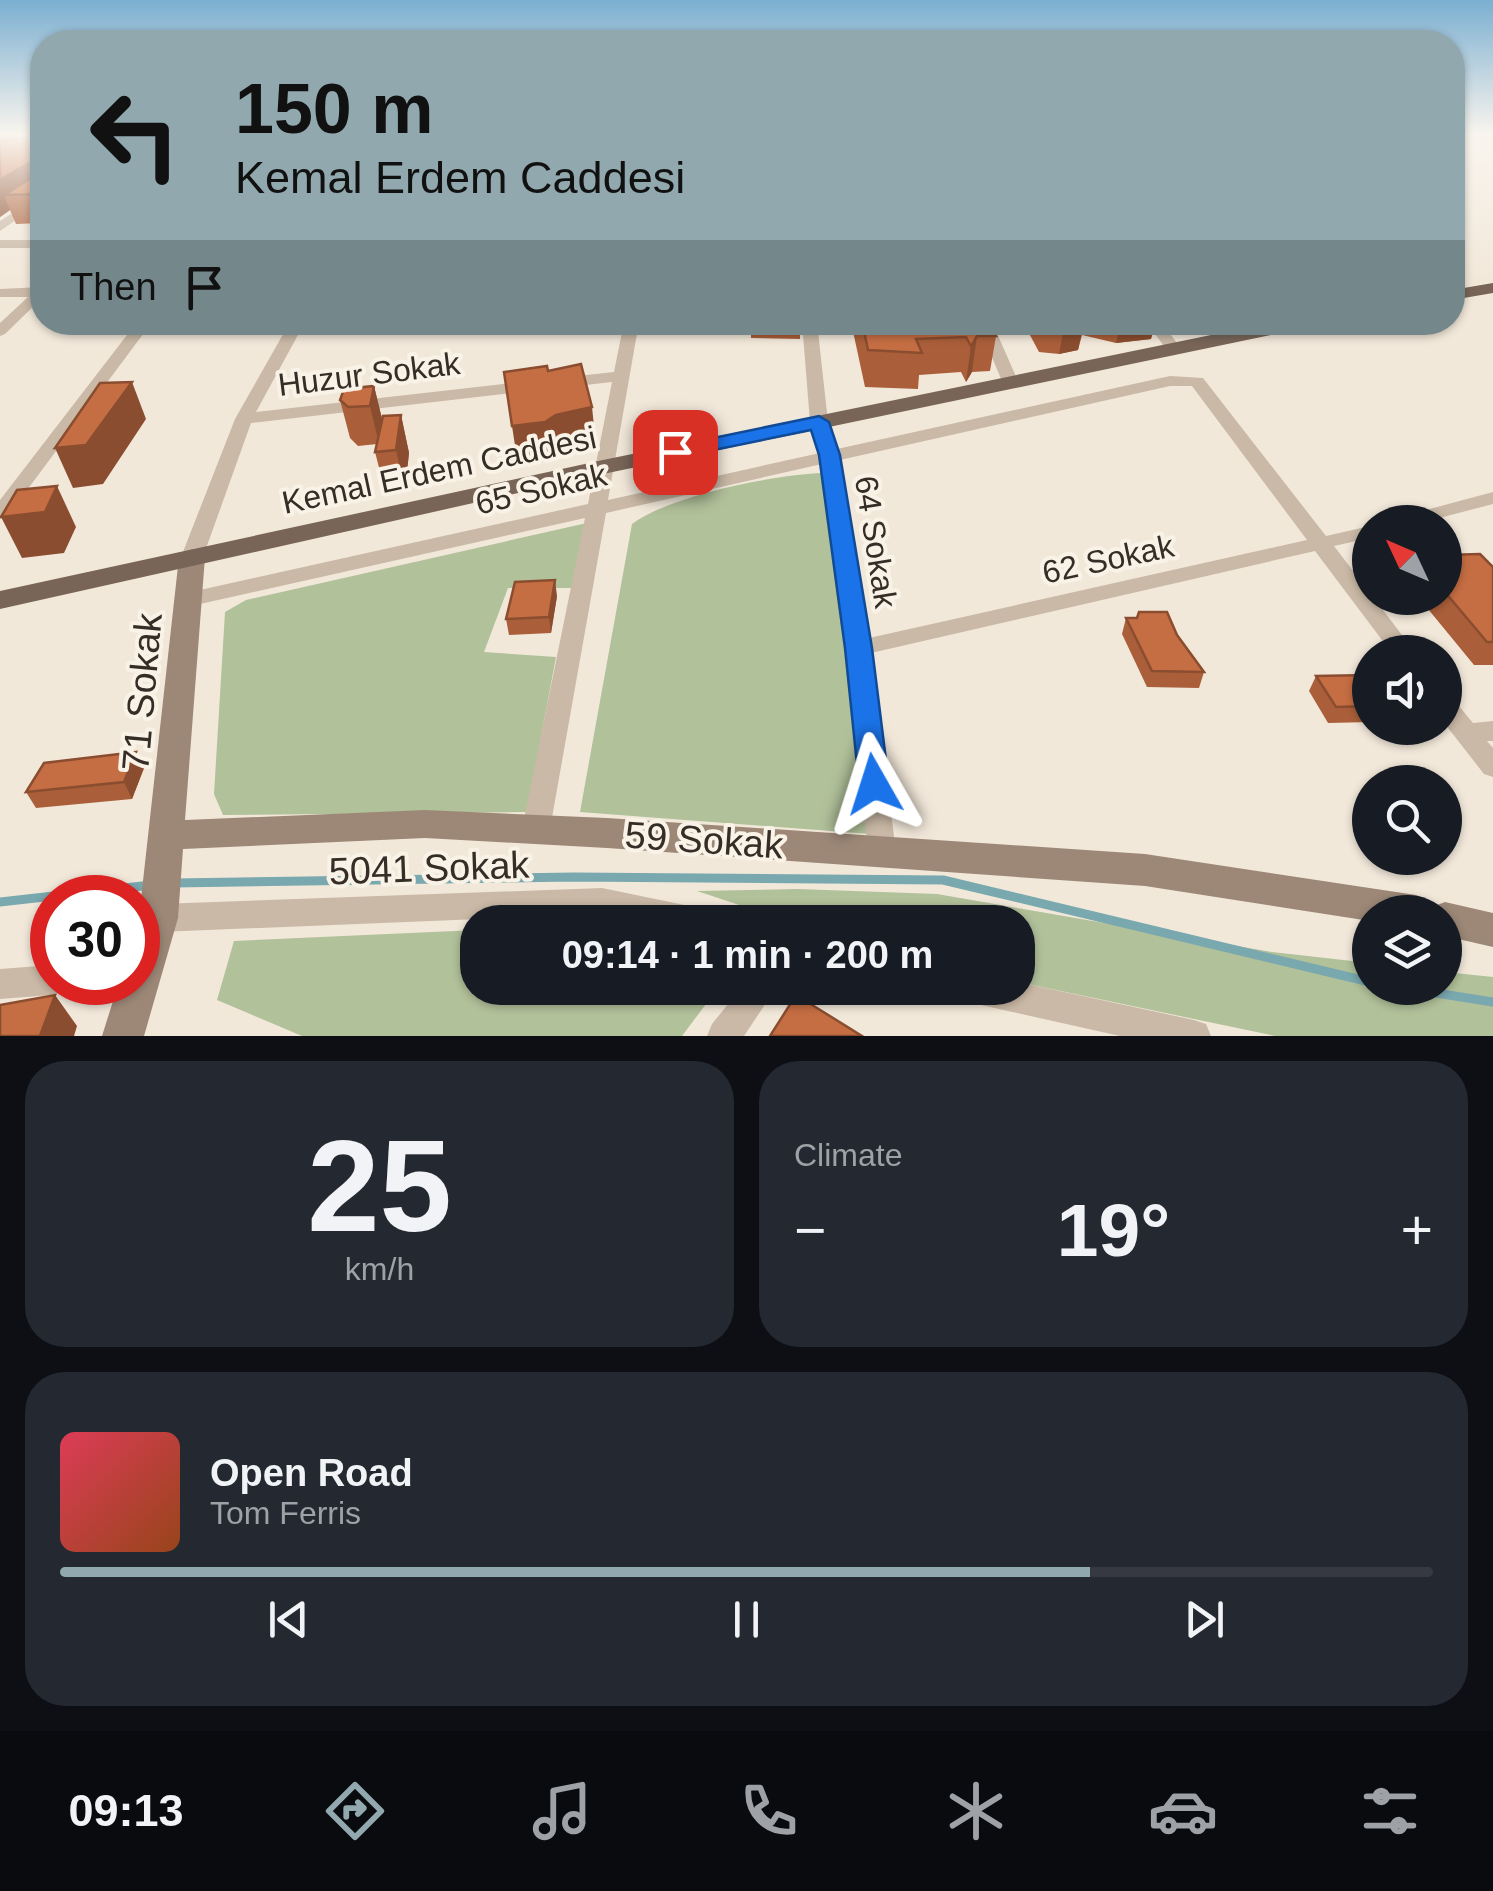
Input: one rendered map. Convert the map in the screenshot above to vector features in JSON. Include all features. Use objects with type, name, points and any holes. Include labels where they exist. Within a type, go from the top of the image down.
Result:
[{"type":"main road","name":"Kemal Erdem Caddesi","points":[[0,600],[603,467],[1235,335]]},
{"type":"street","points":[[0,227],[30,206]]},
{"type":"street","points":[[0,244],[30,244]]},
{"type":"street","points":[[0,293],[30,292]]},
{"type":"street","points":[[0,331],[30,303]]},
{"type":"street","points":[[0,513],[135,335]]},
{"type":"street","points":[[192,557],[244,419],[291,335]]},
{"type":"street","points":[[536,829],[600,506],[603,467],[629,335]]},
{"type":"street","name":"64 Sokak","points":[[811,335],[819,422],[830,455],[859,648],[882,852]]},
{"type":"street","points":[[990,335],[1010,380]]},
{"type":"street","points":[[1163,335],[1172,347]]},
{"type":"street","name":"Huzur Sokak","points":[[244,419],[620,376]]},
{"type":"street","name":"65 Sokak","points":[[191,599],[1170,381],[1198,381],[1318,546]]},
{"type":"street","points":[[1462,506],[1493,498]]},
{"type":"street","name":"62 Sokak","points":[[859,648],[1352,537]]},
{"type":"street","points":[[1318,546],[1389,635]]},
{"type":"street","name":"71 Sokak","points":[[160,910],[170,835],[192,557]]},
{"type":"street","points":[[1480,732],[1493,767]]},
{"type":"street","name":"59 Sokak","points":[[170,835],[425,824],[536,829],[1145,870],[1352,902]]},
{"type":"street","name":"5041 Sokak","points":[[498,905],[602,901],[625,905]]},
{"type":"street","name":"5041 Sokak","points":[[160,918],[460,906]]},
{"type":"street","points":[[1462,923],[1493,930]]},
{"type":"street","points":[[0,984],[30,982]]},
{"type":"street","points":[[1035,1002],[1194,1036]]},
{"type":"street","name":"71 Sokak","points":[[123,1036],[131,1005]]},
{"type":"street","points":[[724,1036],[747,1005]]},
{"type":"green space","points":[[823,473],[870,834],[580,812],[632,524],[671,504],[723,488]]},
{"type":"green space","points":[[587,523],[573,588],[508,588],[484,652],[556,657],[527,812],[223,815],[214,794],[225,612],[246,600]]},
{"type":"green space","points":[[798,889],[937,894],[1001,905],[739,905],[697,891]]},
{"type":"green space","points":[[1035,911],[1272,952],[1352,961],[1352,1005],[1462,1005],[1462,974],[1493,977],[1493,1036],[1275,1036],[1035,986]]},
{"type":"green space","points":[[460,931],[460,1005],[705,1005],[682,1036],[302,1036],[217,1000],[234,941]]},
{"type":"building","points":[[23,183],[30,183],[30,194],[4,195]]},
{"type":"building","points":[[865,335],[996,336],[977,336],[971,346],[966,337],[916,339],[922,353],[868,350]]},
{"type":"building","points":[[581,364],[592,407],[556,415],[545,422],[512,426],[504,372],[547,366],[548,371]]},
{"type":"building","points":[[132,382],[86,445],[55,448],[100,383]]},
{"type":"building","points":[[374,386],[370,406],[348,407],[340,400],[344,389]]},
{"type":"building","points":[[401,415],[396,450],[375,452],[383,416]]},
{"type":"building","points":[[57,486],[45,512],[1,517],[17,490]]},
{"type":"building","points":[[1480,554],[1493,567],[1493,642],[1487,642],[1462,612],[1462,555]]},
{"type":"building","points":[[555,580],[549,617],[506,619],[515,582]]},
{"type":"building","points":[[1139,612],[1167,612],[1177,635],[1204,672],[1152,671],[1126,618],[1137,618]]},
{"type":"building","points":[[1352,675],[1352,707],[1336,707],[1316,676]]},
{"type":"building","points":[[136,752],[124,782],[26,792],[44,763]]},
{"type":"building","points":[[30,1000],[30,1005],[51,1005],[40,1036],[0,1036],[0,1005]]},
{"type":"building","points":[[790,1005],[812,1005],[862,1036],[770,1036]]},
{"type":"waterway","points":[[173,883],[574,877],[943,880],[1352,978]]},
{"type":"waterway","points":[[0,902],[30,899]]},
{"type":"waterway","points":[[1462,997],[1493,1002]]},
{"type":"route","points":[[675,452],[819,422],[830,455],[859,648],[874,784]]}]
